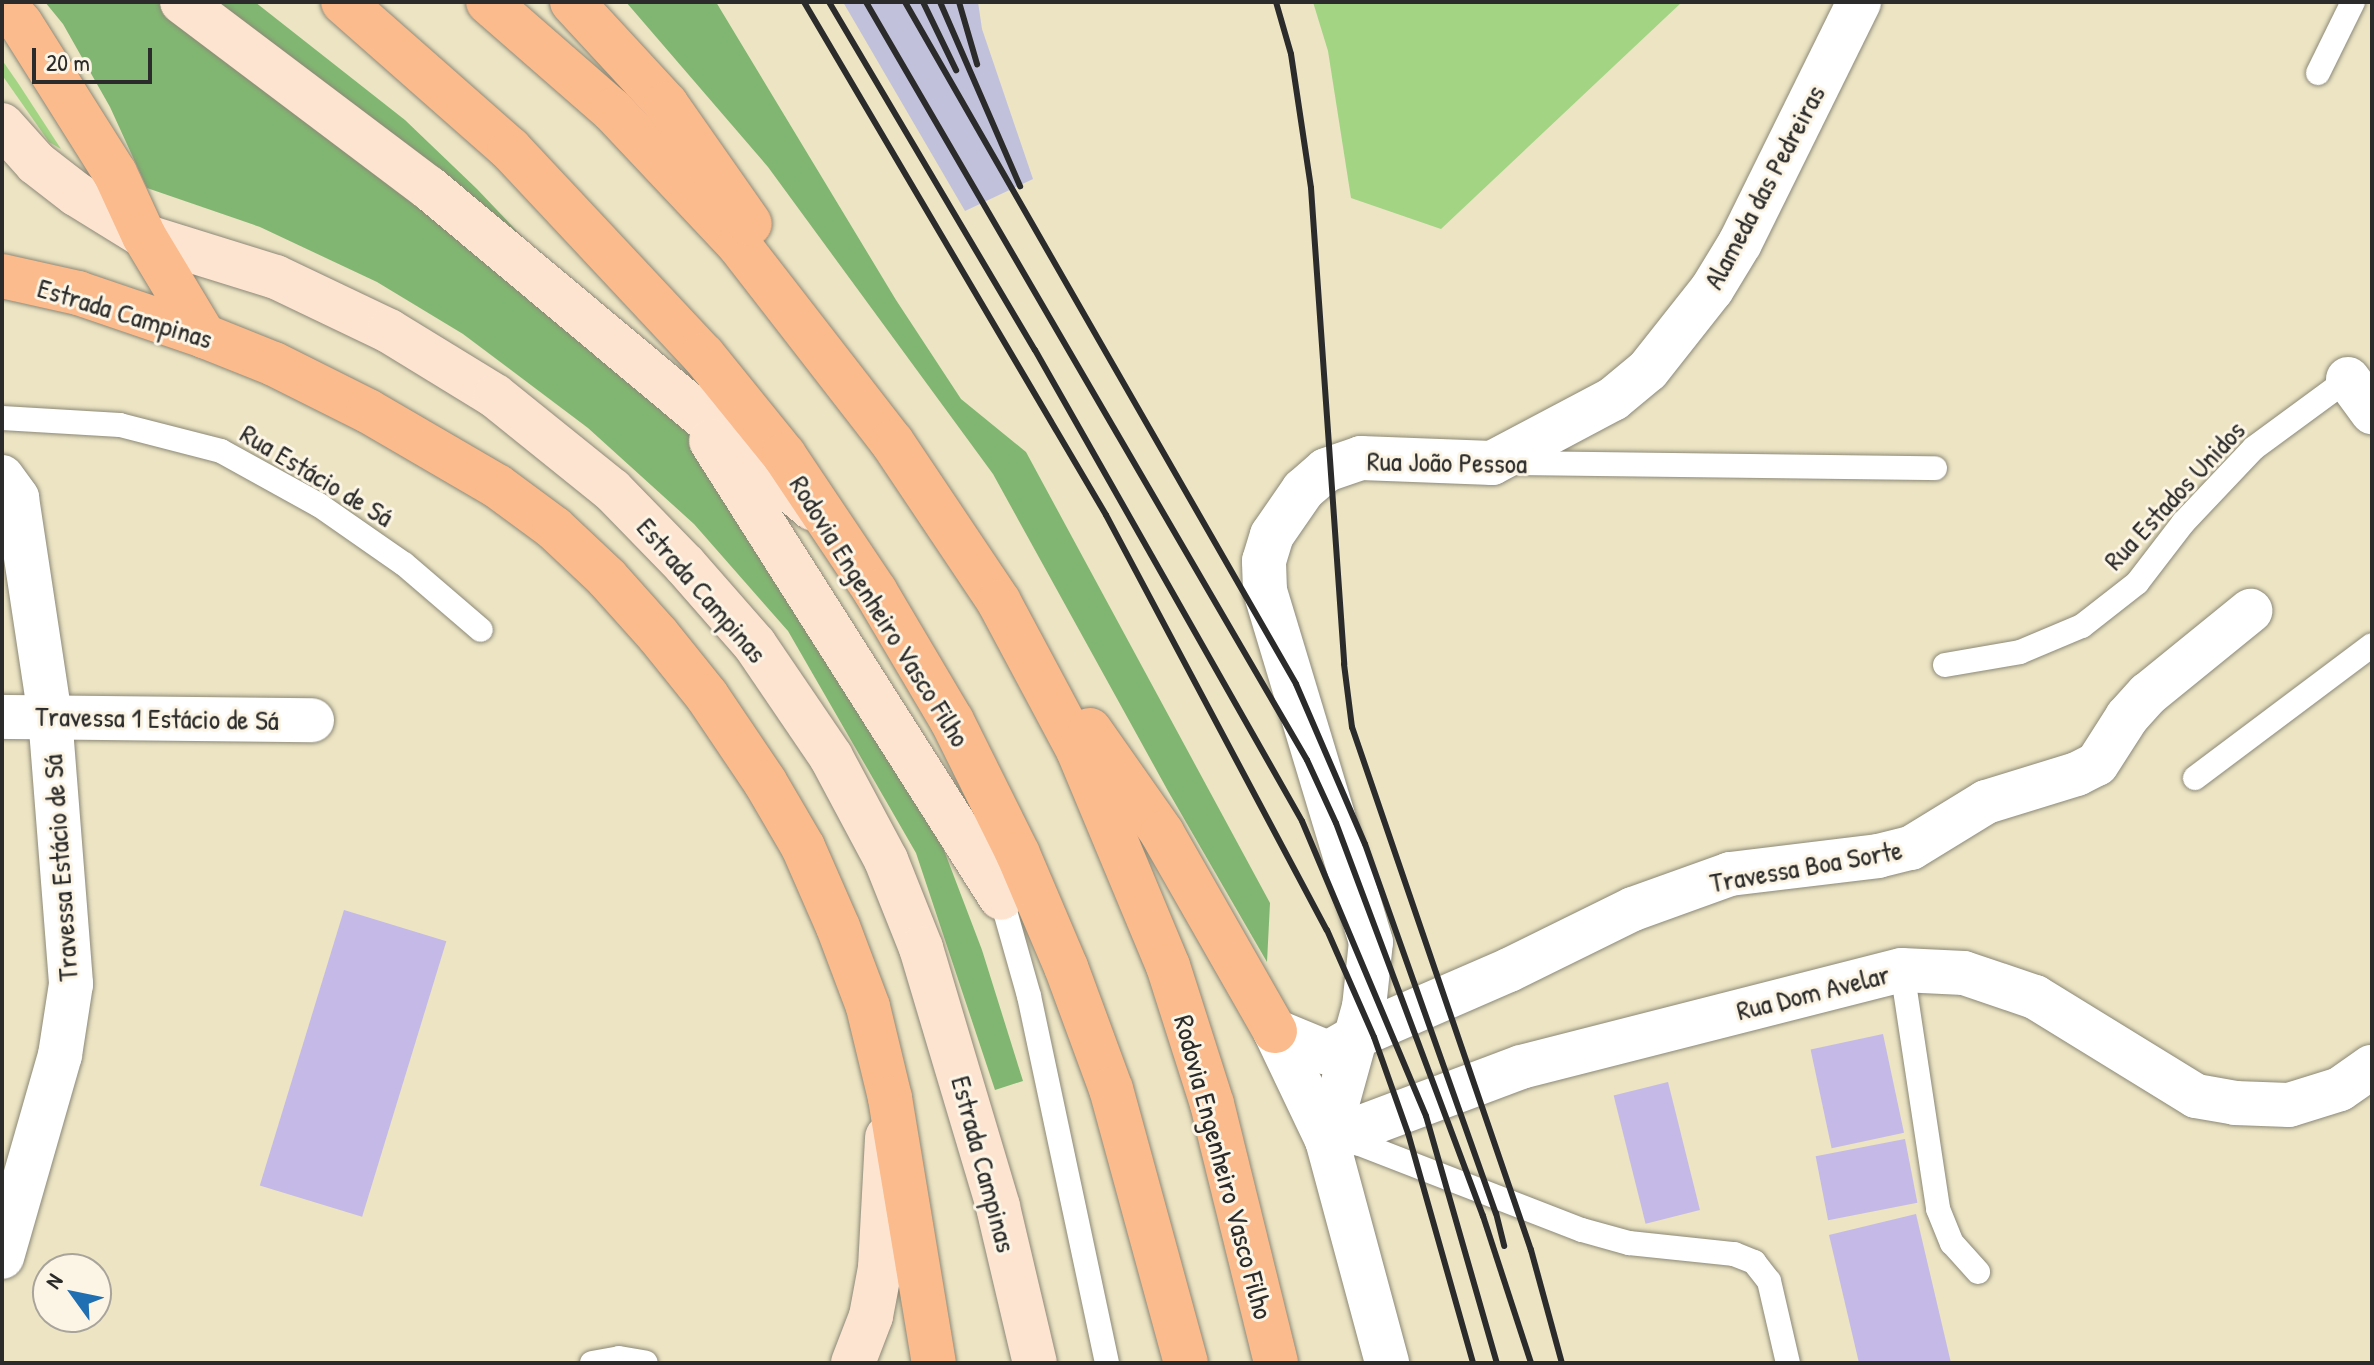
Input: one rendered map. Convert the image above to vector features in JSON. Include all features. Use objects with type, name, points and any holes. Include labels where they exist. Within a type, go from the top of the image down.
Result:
[{"type":"main road","points":[[3,2],[21,24],[115,173],[144,236],[204,336]]},
{"type":"main road","points":[[182,2],[429,188],[828,521]]},
{"type":"main road","name":"Rodovia Engenheiro Vasco Filho","points":[[343,2],[510,149],[609,251],[724,380],[784,455],[875,591],[952,721],[1018,854],[1111,1089],[1186,1363]]},
{"type":"main road","name":"Rodovia Engenheiro Vasco Filho","points":[[488,2],[612,110],[739,245],[892,442],[999,602],[1078,750],[1168,966],[1212,1104],[1276,1363]]},
{"type":"main road","points":[[572,2],[666,104],[760,238],[892,442]]},
{"type":"main road","name":"Estrada Campinas","points":[[2,125],[36,163],[144,236],[276,277],[389,331],[495,396],[612,490],[685,565],[755,645],[831,757],[886,860],[921,948],[998,1207],[1035,1363]]},
{"type":"main road","name":"Estrada Campinas","points":[[2,276],[78,293],[204,336],[274,364],[368,411],[497,486],[554,528],[607,578],[707,696],[803,847],[868,1007],[890,1098],[880,1268],[871,1316],[853,1363]]},
{"type":"main road","points":[[689,405],[1001,898]]},
{"type":"main road","points":[[999,602],[1162,833],[1275,1031]]},
{"type":"main road","points":[[890,1098],[934,1363]]},
{"type":"street","name":"Alameda das Pedreiras","points":[[1492,463],[1613,399],[1648,370],[1712,289],[1740,243],[1859,2]]},
{"type":"street","name":"Rua João Pessoa","points":[[1327,1140],[1369,985],[1371,942],[1265,591],[1264,561],[1272,535],[1287,511],[1326,470],[1361,458],[1492,463]]},
{"type":"street","name":"Travessa Estácio de Sá","points":[[2,477],[17,498],[50,716],[71,984],[60,1055],[2,1257]]},
{"type":"street","name":"Travessa Boa Sorte","points":[[1357,1036],[1509,970],[1633,909],[1730,874],[1878,856],[1911,848],[1986,802],[2077,774],[2097,764],[2127,717],[2148,694],[2250,611]]},
{"type":"street","name":"Travessa 1 Estácio de Sá","points":[[2,717],[312,720]]},
{"type":"street","name":"Rua Dom Avelar","points":[[1327,1140],[1521,1067],[1902,970],[1964,973],[2035,997],[2196,1096],[2235,1103],[2289,1105],[2340,1089],[2372,1067]]},
{"type":"street","points":[[1275,1031],[1328,1053],[1357,1036]]},
{"type":"street","points":[[1275,1031],[1327,1140],[1387,1363]]},
{"type":"lane","points":[[2318,73],[2353,2]]},
{"type":"lane","name":"Rua Estados Unidos","points":[[1945,665],[2020,652],[2082,626],[2137,583],[2183,523],[2254,448],[2360,395]]},
{"type":"lane","name":"Rua Estácio de Sá","points":[[2,418],[120,425],[221,451],[319,505],[404,564],[481,630]]},
{"type":"lane","name":"Rua João Pessoa","points":[[1492,463],[1935,468]]},
{"type":"lane","points":[[2195,778],[2372,645]]},
{"type":"lane","points":[[952,721],[1029,996],[1107,1363]]},
{"type":"lane","points":[[1902,970],[1938,1209],[1952,1243],[1978,1272]]},
{"type":"lane","points":[[1327,1140],[1360,1144],[1582,1230],[1629,1243],[1734,1254],[1754,1262],[1769,1281],[1788,1363]]},
{"type":"lane","points":[[592,1363],[619,1358],[646,1363]]},
{"type":"shaded area","points":[[843,2],[978,2],[982,29],[1033,179],[965,211]]},
{"type":"green space","points":[[45,2],[255,2],[405,120],[477,189],[588,306],[740,493],[942,845],[982,950],[1023,1081],[995,1090],[916,853],[788,631],[694,524],[588,428],[463,334],[377,282],[260,227],[147,188],[110,107],[63,24]]},
{"type":"green space","points":[[626,2],[716,2],[896,300],[961,399],[1026,452],[1270,903],[1267,962],[1168,791],[993,474],[768,167]]},
{"type":"green space","points":[[1313,2],[1682,2],[1441,229],[1351,198],[1328,51]]},
{"type":"green space","points":[[2,60],[61,149],[49,142],[2,75]]},
{"type":"building","points":[[344,910],[446,941],[362,1217],[260,1185]]},
{"type":"building","points":[[1883,1034],[1904,1133],[1832,1148],[1811,1049]]},
{"type":"building","points":[[1668,1082],[1700,1210],[1646,1224],[1614,1096]]},
{"type":"building","points":[[1905,1139],[1917,1203],[1828,1220],[1816,1156]]},
{"type":"building","points":[[1916,1214],[1951,1363],[1859,1363],[1829,1235]]},
{"type":"railway","points":[[804,2],[1106,515],[1327,930],[1374,1037],[1408,1133],[1473,1363]]},
{"type":"railway","points":[[829,2],[1035,350],[1302,821],[1426,1116],[1497,1363]]},
{"type":"railway","points":[[866,2],[1307,760],[1336,823],[1483,1216],[1531,1363]]},
{"type":"railway","points":[[905,2],[1296,684],[1365,844],[1496,1213],[1504,1246]]},
{"type":"railway","points":[[923,2],[956,70]]},
{"type":"railway","points":[[940,2],[1020,186]]},
{"type":"railway","points":[[959,2],[977,64]]},
{"type":"railway","points":[[1276,2],[1291,54],[1311,188],[1344,664],[1352,727],[1531,1250],[1562,1363]]}]
